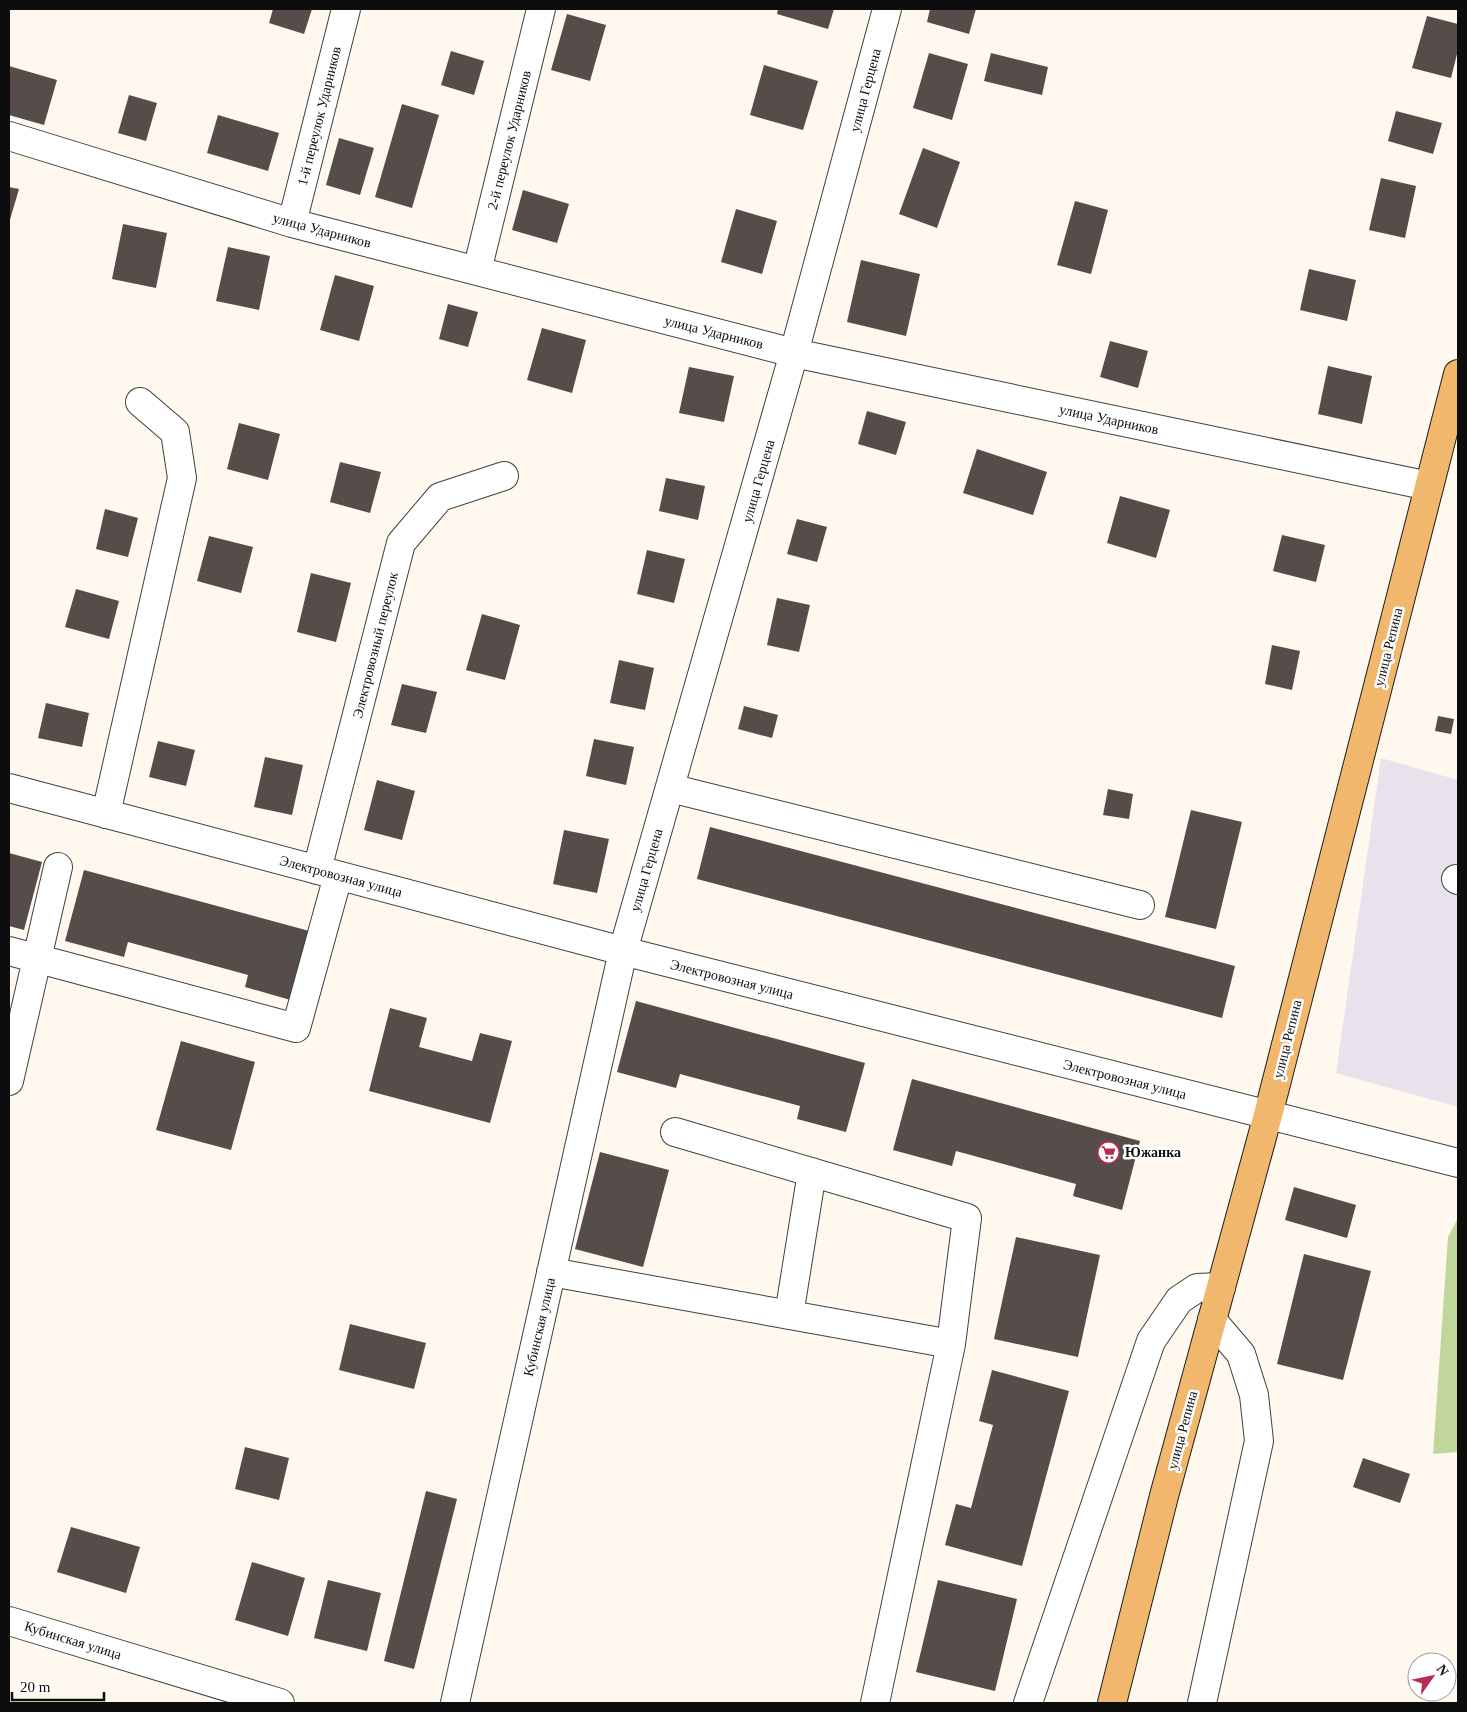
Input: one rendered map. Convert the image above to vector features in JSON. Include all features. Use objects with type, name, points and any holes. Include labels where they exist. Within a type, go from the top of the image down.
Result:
[{"type":"main road","name":"улица Репина","points":[[1112,1703],[1164,1496],[1268,1115],[1458,374]]},
{"type":"street","name":"1-й переулок Ударников","points":[[292,223],[346,9]]},
{"type":"street","name":"2-й переулок Ударников","points":[[477,271],[542,9]]},
{"type":"street","name":"улица Герцена","points":[[623,951],[794,353],[887,9]]},
{"type":"street","name":"улица Ударников","points":[[9,136],[292,223],[794,353],[1429,486]]},
{"type":"street","points":[[106,814],[182,478],[175,432],[140,402]]},
{"type":"street","name":"Электровозный переулок","points":[[37,959],[296,1028],[327,873],[402,543],[440,497],[504,476]]},
{"type":"street","name":"Электровозная улица","points":[[9,788],[623,951],[1458,1163]]},
{"type":"street","points":[[670,788],[1140,905]]},
{"type":"street","points":[[9,1081],[58,867]]},
{"type":"street","name":"Кубинская улица","points":[[455,1703],[623,951]]},
{"type":"street","points":[[9,952],[37,959]]},
{"type":"street","points":[[675,1132],[968,1218],[951,1344],[875,1703]]},
{"type":"street","points":[[789,1315],[812,1172]]},
{"type":"street","points":[[551,1272],[951,1344]]},
{"type":"street","points":[[1028,1703],[1151,1341],[1179,1300],[1197,1288],[1221,1287]]},
{"type":"street","points":[[1202,1703],[1259,1441],[1254,1395],[1240,1354],[1212,1320]]},
{"type":"street","name":"Кубинская улица","points":[[9,1621],[280,1703]]},
{"type":"shaded area","points":[[1381,758],[1458,780],[1458,1107],[1336,1073]]},
{"type":"green space","points":[[1458,1218],[1458,1452],[1433,1454],[1448,1237]]},
{"type":"building","points":[[273,9],[312,9],[304,34],[269,23]]},
{"type":"building","points":[[778,9],[834,9],[828,29],[777,14]]},
{"type":"building","points":[[930,9],[976,9],[969,34],[927,22]]},
{"type":"building","points":[[567,14],[606,25],[590,81],[551,70]]},
{"type":"building","points":[[1427,16],[1458,24],[1458,50],[1451,78],[1412,68]]},
{"type":"building","points":[[451,51],[484,61],[474,95],[441,85]]},
{"type":"building","points":[[929,53],[968,64],[952,120],[913,108]]},
{"type":"building","points":[[991,53],[1048,67],[1042,95],[984,81]]},
{"type":"building","points":[[764,65],[818,81],[803,130],[750,115]]},
{"type":"building","points":[[9,66],[57,80],[44,125],[9,115]]},
{"type":"building","points":[[129,95],[157,103],[146,141],[118,133]]},
{"type":"building","points":[[402,104],[439,115],[412,208],[375,197]]},
{"type":"building","points":[[1396,111],[1442,123],[1433,154],[1388,141]]},
{"type":"building","points":[[218,115],[279,133],[268,171],[207,153]]},
{"type":"building","points":[[339,138],[374,148],[360,195],[326,185]]},
{"type":"building","points":[[923,148],[960,162],[937,228],[899,214]]},
{"type":"building","points":[[1381,178],[1416,186],[1405,238],[1369,230]]},
{"type":"building","points":[[9,187],[19,189],[9,223]]},
{"type":"building","points":[[523,190],[569,204],[557,243],[512,230]]},
{"type":"building","points":[[1075,201],[1108,210],[1091,274],[1057,265]]},
{"type":"building","points":[[736,209],[777,221],[762,274],[721,262]]},
{"type":"building","points":[[123,224],[167,233],[156,288],[112,279]]},
{"type":"building","points":[[228,247],[270,256],[259,310],[216,301]]},
{"type":"building","points":[[861,260],[920,274],[906,336],[847,322]]},
{"type":"building","points":[[1309,269],[1356,280],[1347,321],[1300,310]]},
{"type":"building","points":[[335,275],[374,286],[359,341],[320,330]]},
{"type":"building","points":[[448,304],[478,312],[468,347],[439,339]]},
{"type":"building","points":[[542,328],[586,340],[572,393],[527,380]]},
{"type":"building","points":[[1110,341],[1148,351],[1138,388],[1100,377]]},
{"type":"building","points":[[1328,366],[1372,376],[1362,424],[1318,414]]},
{"type":"building","points":[[689,367],[734,376],[724,422],[679,413]]},
{"type":"building","points":[[867,411],[906,422],[896,455],[858,444]]},
{"type":"building","points":[[239,423],[280,434],[268,480],[227,469]]},
{"type":"building","points":[[977,449],[1047,472],[1033,515],[963,493]]},
{"type":"building","points":[[340,462],[381,472],[370,513],[330,502]]},
{"type":"building","points":[[666,478],[705,486],[698,520],[659,511]]},
{"type":"building","points":[[1120,496],[1170,510],[1156,558],[1107,543]]},
{"type":"building","points":[[105,509],[138,518],[128,557],[96,549]]},
{"type":"building","points":[[797,519],[827,527],[817,562],[787,554]]},
{"type":"building","points":[[1282,535],[1325,545],[1316,582],[1273,571]]},
{"type":"building","points":[[209,536],[253,547],[241,593],[197,581]]},
{"type":"building","points":[[647,550],[685,559],[674,603],[637,594]]},
{"type":"building","points":[[311,573],[351,583],[336,642],[297,632]]},
{"type":"building","points":[[76,589],[119,601],[109,639],[65,627]]},
{"type":"building","points":[[777,598],[810,605],[799,652],[767,645]]},
{"type":"building","points":[[482,614],[520,625],[505,680],[466,670]]},
{"type":"building","points":[[1272,645],[1300,651],[1292,690],[1265,684]]},
{"type":"building","points":[[619,660],[654,668],[645,710],[610,703]]},
{"type":"building","points":[[402,684],[437,692],[426,733],[391,725]]},
{"type":"building","points":[[46,703],[89,713],[82,747],[38,738]]},
{"type":"building","points":[[744,706],[778,715],[772,738],[738,729]]},
{"type":"building","points":[[1438,716],[1454,719],[1451,734],[1435,731]]},
{"type":"building","points":[[594,739],[634,747],[626,785],[586,776]]},
{"type":"building","points":[[158,741],[195,750],[186,786],[149,777]]},
{"type":"building","points":[[265,757],[303,765],[292,815],[254,807]]},
{"type":"building","points":[[377,780],[415,791],[402,840],[364,830]]},
{"type":"building","points":[[1108,789],[1133,794],[1129,819],[1103,815]]},
{"type":"building","points":[[1191,810],[1242,822],[1216,929],[1165,917]]},
{"type":"building","points":[[710,827],[1235,966],[1222,1018],[697,879]]},
{"type":"building","points":[[564,830],[609,839],[597,893],[553,884]]},
{"type":"building","points":[[9,853],[42,862],[24,930],[9,926]]},
{"type":"building","points":[[84,870],[313,932],[294,1001],[245,987],[248,975],[128,942],[124,957],[65,941]]},
{"type":"building","points":[[636,1001],[865,1063],[846,1132],[797,1119],[800,1106],[680,1074],[676,1088],[617,1072]]},
{"type":"building","points":[[390,1008],[427,1018],[419,1047],[472,1061],[480,1033],[512,1041],[490,1123],[369,1091]]},
{"type":"building","points":[[181,1041],[255,1062],[231,1150],[156,1130]]},
{"type":"building","points":[[912,1079],[1140,1141],[1122,1210],[1073,1196],[1076,1184],[956,1151],[952,1166],[893,1150]]},
{"type":"building","points":[[600,1152],[669,1170],[643,1267],[575,1249]]},
{"type":"building","points":[[1294,1187],[1356,1205],[1347,1238],[1285,1220]]},
{"type":"building","points":[[1016,1237],[1100,1255],[1078,1357],[994,1339]]},
{"type":"building","points":[[1304,1254],[1371,1271],[1343,1380],[1277,1364]]},
{"type":"building","points":[[350,1324],[426,1343],[414,1389],[339,1370]]},
{"type":"building","points":[[992,1370],[1069,1391],[1022,1566],[945,1545],[956,1504],[971,1508],[993,1425],[979,1421]]},
{"type":"building","points":[[245,1447],[289,1458],[279,1500],[235,1489]]},
{"type":"building","points":[[1363,1458],[1410,1474],[1400,1503],[1353,1487]]},
{"type":"building","points":[[426,1491],[457,1499],[414,1669],[384,1661]]},
{"type":"building","points":[[71,1527],[140,1547],[126,1593],[57,1572]]},
{"type":"building","points":[[252,1562],[305,1578],[288,1636],[235,1620]]},
{"type":"building","points":[[328,1580],[381,1593],[367,1651],[314,1638]]},
{"type":"building","points":[[938,1580],[1017,1599],[995,1691],[916,1672]]},
{"type":"place","name":"Южанка","points":[[1109,1152]]}]
